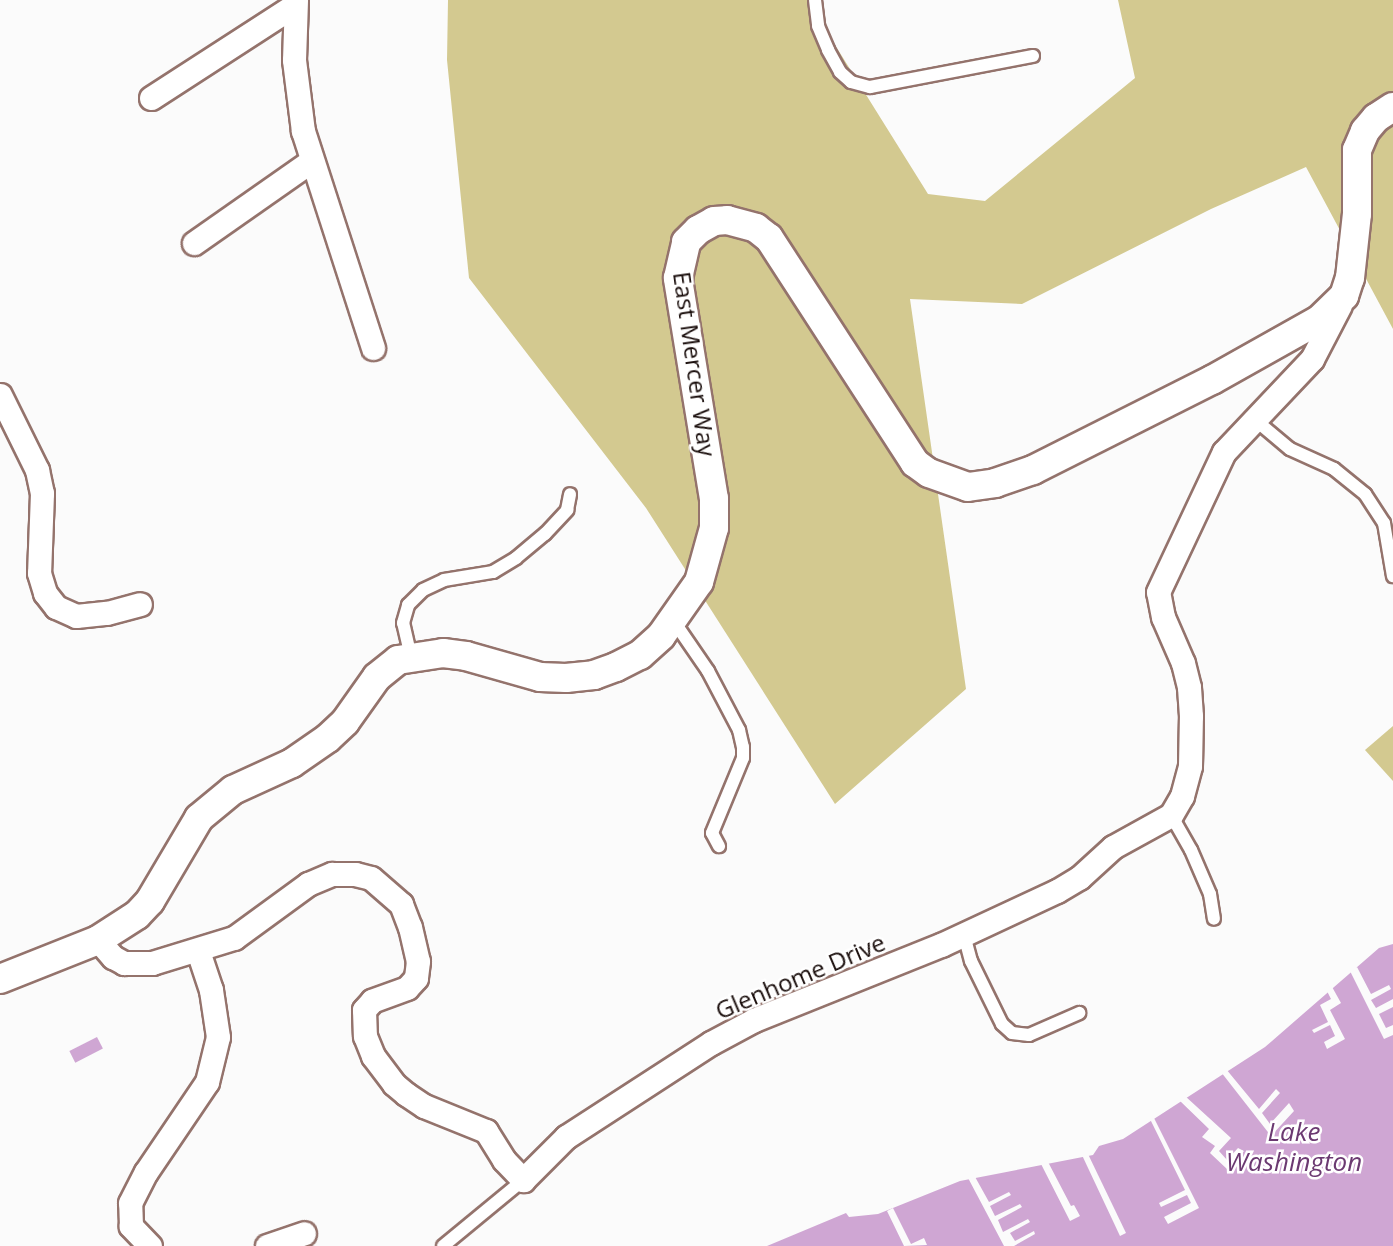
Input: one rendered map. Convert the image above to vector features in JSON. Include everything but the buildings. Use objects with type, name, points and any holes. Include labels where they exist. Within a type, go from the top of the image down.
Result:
[{"type":"street","points":[[151,98],[295,3]]},
{"type":"street","points":[[295,3],[294,60],[303,131],[373,348]]},
{"type":"street","points":[[1171,815],[1182,796],[1190,766],[1191,716],[1183,663],[1163,617],[1158,592],[1224,452],[1253,418],[1312,359],[1344,296],[1354,257],[1357,150],[1365,131],[1376,118],[1393,107]]},
{"type":"street","points":[[194,243],[311,161]]},
{"type":"street","name":"East Mercer Way","points":[[0,979],[98,940],[137,915],[150,901],[199,818],[212,805],[233,790],[292,763],[328,738],[345,722],[377,677],[398,660],[443,653],[466,656],[540,677],[594,675],[640,655],[673,620],[699,582],[714,528],[714,499],[678,278],[680,258],[687,242],[698,230],[714,221],[740,222],[769,238],[915,463],[929,473],[968,486],[995,483],[1033,470],[1212,380],[1309,327],[1344,296]]},
{"type":"street","points":[[0,396],[37,470],[42,493],[39,573],[45,593],[56,607],[76,616],[107,613],[140,604]]},
{"type":"street","name":"Glenhome Drive","points":[[523,1180],[566,1137],[710,1043],[754,1020],[964,935],[1057,891],[1079,877],[1113,847],[1171,815]]},
{"type":"street","points":[[98,940],[113,957],[124,963],[152,962],[198,951],[234,938],[308,884],[332,874],[355,873],[372,878],[401,904],[410,926],[418,961],[416,978],[407,988],[372,1001],[364,1010],[365,1036],[373,1056],[394,1084],[424,1106],[486,1131],[504,1160],[523,1180]]},
{"type":"street","points":[[150,1246],[131,1226],[130,1203],[146,1172],[207,1082],[218,1037],[211,990],[198,951]]},
{"type":"street","points":[[267,1246],[304,1233]]},
{"type":"lane","points":[[815,0],[818,26],[840,72],[851,82],[870,87],[1033,56]]},
{"type":"lane","points":[[1253,418],[1290,449],[1334,470],[1365,494],[1384,523],[1393,576]]},
{"type":"lane","points":[[411,657],[403,623],[408,605],[423,590],[444,580],[494,572],[516,558],[545,534],[567,510],[570,494]]},
{"type":"lane","points":[[673,620],[708,671],[740,730],[743,758],[712,833],[719,846]]},
{"type":"lane","points":[[1171,815],[1191,850],[1210,894],[1214,919]]},
{"type":"lane","points":[[964,935],[971,961],[1002,1024],[1012,1033],[1029,1035],[1079,1013]]},
{"type":"lane","points":[[443,1246],[523,1180]]},
{"type":"shaded area","points":[[448,0],[818,0],[815,13],[928,194],[985,201],[1135,78],[1118,0],[1393,0],[1393,329],[1306,167],[1211,209],[1022,304],[910,299],[966,689],[835,804],[646,508],[469,278],[447,60]]},
{"type":"shaded area","points":[[1393,726],[1393,781],[1365,750]]},
{"type":"water","name":"Lake Washington","points":[[1393,944],[1393,1246],[767,1246],[846,1213],[849,1217],[878,1214],[960,1181],[1093,1155],[1099,1146],[1123,1139],[1265,1047],[1379,948]]},
{"type":"water","points":[[97,1037],[103,1049],[75,1063],[69,1051]]},
{"type":"pier","points":[[1357,967],[1371,994],[1389,985],[1391,989],[1371,1000],[1376,1008],[1393,999],[1393,1007],[1379,1014],[1386,1028],[1393,1025],[1393,1035],[1384,1039],[1350,971]]},
{"type":"pier","points":[[1331,985],[1341,1003],[1330,1010],[1345,1039],[1327,1049],[1324,1042],[1335,1036],[1330,1025],[1314,1033],[1312,1030],[1328,1022],[1320,1005],[1331,999],[1326,989]]},
{"type":"pier","points":[[1226,1069],[1259,1109],[1276,1089],[1280,1093],[1262,1113],[1270,1124],[1289,1103],[1294,1111],[1271,1136],[1221,1072]]},
{"type":"pier","points":[[1185,1096],[1231,1138],[1219,1151],[1227,1160],[1238,1148],[1244,1151],[1228,1170],[1210,1153],[1215,1146],[1202,1137],[1209,1129],[1179,1100]]},
{"type":"pier","points":[[1153,1116],[1199,1208],[1168,1224],[1164,1217],[1191,1203],[1187,1195],[1161,1207],[1159,1203],[1185,1190],[1150,1119]]},
{"type":"pier","points":[[1087,1152],[1126,1233],[1120,1236],[1081,1153]]},
{"type":"pier","points":[[1047,1160],[1071,1206],[1074,1205],[1080,1216],[1070,1221],[1040,1162]]},
{"type":"pier","points":[[974,1175],[989,1202],[1009,1192],[1011,1195],[990,1206],[995,1216],[1020,1204],[1022,1207],[998,1220],[1003,1232],[1028,1219],[1030,1222],[1010,1233],[1015,1241],[1034,1231],[1035,1234],[1014,1246],[1004,1246],[967,1176]]},
{"type":"pier","points":[[893,1208],[911,1244],[924,1238],[927,1245],[904,1246],[887,1211]]}]
